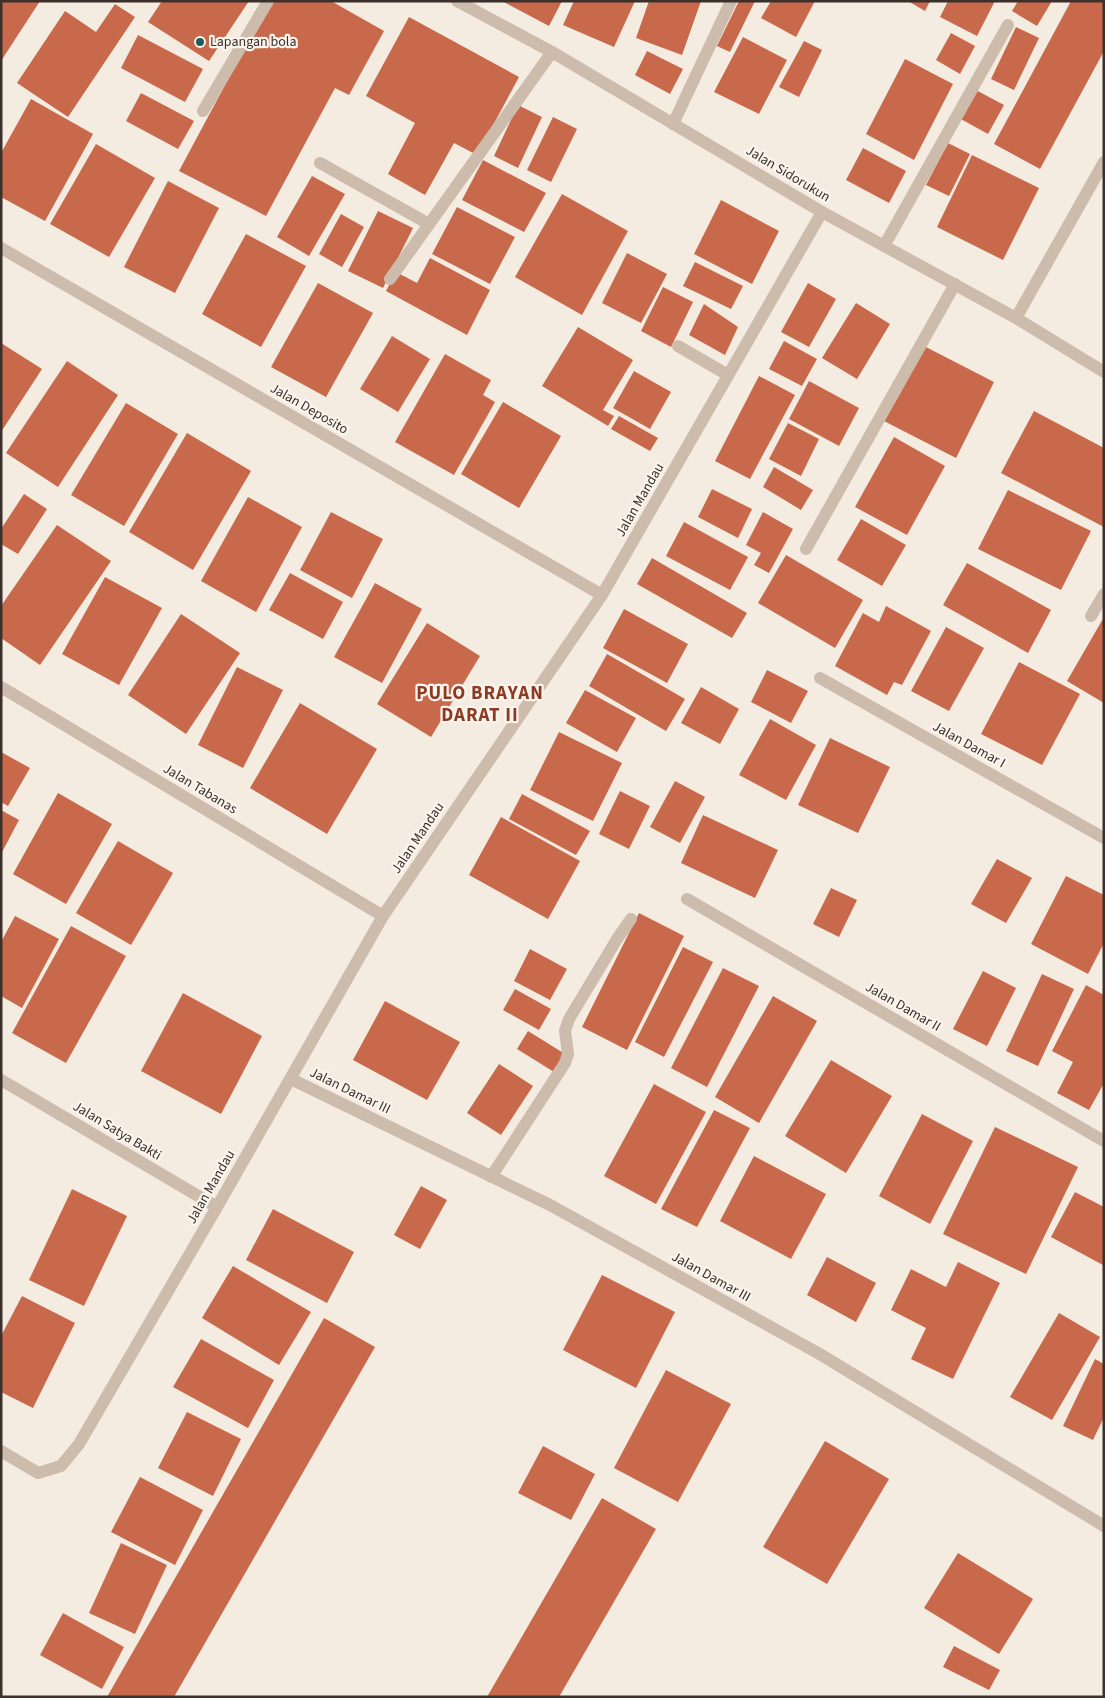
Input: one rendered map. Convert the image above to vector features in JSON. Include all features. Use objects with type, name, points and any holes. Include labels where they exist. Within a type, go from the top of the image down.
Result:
[{"type":"street","points":[[203,111],[268,1]]},
{"type":"street","name":"Jalan Sidorukun","points":[[457,1],[552,52],[822,212],[1016,318],[1104,372]]},
{"type":"street","points":[[673,124],[731,1]]},
{"type":"street","points":[[884,246],[1008,25]]},
{"type":"street","points":[[390,279],[552,52]]},
{"type":"street","points":[[1016,318],[1104,162]]},
{"type":"street","points":[[320,163],[429,224]]},
{"type":"street","name":"Jalan Mandau","points":[[1,1451],[38,1473],[61,1466],[79,1444],[291,1079],[383,916],[602,595],[822,212]]},
{"type":"street","name":"Jalan Deposito","points":[[1,248],[602,595]]},
{"type":"street","points":[[806,549],[955,284]]},
{"type":"street","points":[[678,346],[728,375]]},
{"type":"street","points":[[1091,616],[1104,594]]},
{"type":"street","name":"Jalan Damar I","points":[[820,678],[1104,838]]},
{"type":"street","name":"Jalan Tabanas","points":[[1,687],[383,916]]},
{"type":"street","name":"Jalan Damar II","points":[[687,899],[1104,1141]]},
{"type":"street","points":[[491,1177],[565,1063],[568,1054],[565,1031],[569,1019],[617,939],[631,920]]},
{"type":"street","name":"Jalan Damar III","points":[[291,1079],[550,1205],[818,1353],[1104,1526]]},
{"type":"street","name":"Jalan Satya Bakti","points":[[1,1080],[217,1207]]},
{"type":"building","points":[[1,1],[40,1],[1,61]]},
{"type":"building","name":"Lapangan bola","points":[[162,1],[249,1],[209,61],[148,22]]},
{"type":"building","points":[[270,1],[331,1],[384,31],[349,95],[335,88],[266,216],[179,171]]},
{"type":"building","points":[[502,1],[562,1],[549,26]]},
{"type":"building","points":[[574,1],[635,1],[614,47],[563,25]]},
{"type":"building","points":[[649,1],[701,1],[682,55],[636,38]]},
{"type":"building","points":[[739,1],[755,1],[730,52],[717,46]]},
{"type":"building","points":[[771,1],[815,1],[796,37],[761,18]]},
{"type":"building","points":[[908,1],[930,1],[925,11]]},
{"type":"building","points":[[948,1],[995,1],[977,36],[940,17]]},
{"type":"building","points":[[1018,1],[1052,1],[1037,26],[1012,11]]},
{"type":"building","points":[[1071,1],[1104,1],[1104,51],[1040,169],[994,144]]},
{"type":"building","points":[[115,4],[135,17],[68,117],[17,83],[65,11],[96,32]]},
{"type":"building","points":[[409,17],[519,77],[477,155],[454,143],[425,195],[388,174],[415,123],[366,96]]},
{"type":"building","points":[[1016,27],[1039,38],[1014,90],[991,79]]},
{"type":"building","points":[[951,33],[975,46],[960,74],[936,60]]},
{"type":"building","points":[[138,35],[203,69],[185,102],[121,68]]},
{"type":"building","points":[[743,37],[787,60],[759,114],[714,92]]},
{"type":"building","points":[[804,41],[822,50],[799,97],[779,87]]},
{"type":"building","points":[[647,51],[683,69],[670,94],[635,75]]},
{"type":"building","points":[[905,59],[953,84],[914,160],[866,134]]},
{"type":"building","points":[[974,89],[1004,105],[988,134],[959,118]]},
{"type":"building","points":[[141,93],[194,121],[178,149],[126,121]]},
{"type":"building","points":[[31,99],[93,134],[45,221],[1,197],[1,153]]},
{"type":"building","points":[[518,105],[542,117],[518,168],[494,156]]},
{"type":"building","points":[[553,117],[577,129],[551,182],[527,170]]},
{"type":"building","points":[[948,143],[970,154],[949,196],[926,185]]},
{"type":"building","points":[[96,144],[155,178],[109,257],[50,224]]},
{"type":"building","points":[[863,148],[906,171],[889,203],[846,180]]},
{"type":"building","points":[[972,155],[1039,188],[1003,260],[937,227]]},
{"type":"building","points":[[483,160],[546,193],[524,232],[462,200]]},
{"type":"building","points":[[312,176],[345,194],[309,256],[277,237]]},
{"type":"building","points":[[168,181],[219,208],[175,293],[124,267]]},
{"type":"building","points":[[562,194],[628,231],[582,315],[515,277]]},
{"type":"building","points":[[721,200],[779,231],[752,284],[694,254]]},
{"type":"building","points":[[457,207],[515,237],[490,284],[432,254]]},
{"type":"building","points":[[378,211],[413,228],[383,288],[348,271]]},
{"type":"building","points":[[341,214],[364,227],[342,267],[319,254]]},
{"type":"building","points":[[246,234],[306,266],[261,347],[202,314]]},
{"type":"building","points":[[627,253],[667,274],[641,323],[602,303]]},
{"type":"building","points":[[430,258],[490,290],[467,335],[386,291],[396,272],[417,283]]},
{"type":"building","points":[[695,262],[743,286],[731,309],[683,286]]},
{"type":"building","points":[[318,283],[373,313],[326,397],[271,367]]},
{"type":"building","points":[[808,283],[836,299],[809,347],[781,332]]},
{"type":"building","points":[[663,287],[693,302],[671,347],[641,331]]},
{"type":"building","points":[[856,303],[890,324],[857,379],[822,358]]},
{"type":"building","points":[[704,304],[738,327],[725,355],[689,335]]},
{"type":"building","points":[[578,327],[633,360],[603,410],[614,416],[608,426],[542,386]]},
{"type":"building","points":[[392,336],[430,359],[398,412],[360,389]]},
{"type":"building","points":[[784,341],[817,359],[802,386],[769,369]]},
{"type":"building","points":[[1,343],[42,369],[1,432]]},
{"type":"building","points":[[922,345],[994,382],[956,458],[884,421]]},
{"type":"building","points":[[445,354],[491,380],[483,395],[495,402],[454,475],[395,442]]},
{"type":"building","points":[[67,361],[118,395],[58,487],[6,453]]},
{"type":"building","points":[[634,371],[671,392],[650,429],[613,408]]},
{"type":"building","points":[[759,376],[795,395],[750,479],[715,461]]},
{"type":"building","points":[[809,381],[859,408],[839,446],[789,419]]},
{"type":"building","points":[[503,402],[561,436],[519,508],[461,474]]},
{"type":"building","points":[[126,403],[178,434],[124,526],[71,495]]},
{"type":"building","points":[[1034,411],[1104,448],[1104,527],[1001,473]]},
{"type":"building","points":[[619,416],[658,438],[650,451],[611,429]]},
{"type":"building","points":[[788,423],[819,439],[801,476],[769,459]]},
{"type":"building","points":[[187,433],[251,471],[193,570],[129,532]]},
{"type":"building","points":[[894,437],[945,466],[907,535],[855,507]]},
{"type":"building","points":[[774,467],[813,490],[801,510],[763,487]]},
{"type":"building","points":[[712,489],[752,509],[738,538],[698,517]]},
{"type":"building","points":[[1008,490],[1091,531],[1061,590],[978,549]]},
{"type":"building","points":[[24,494],[47,509],[18,554],[1,544],[1,529]]},
{"type":"building","points":[[248,497],[302,527],[256,612],[201,581]]},
{"type":"building","points":[[331,512],[383,539],[352,598],[300,570]]},
{"type":"building","points":[[763,512],[793,529],[769,573],[754,565],[761,553],[746,545]]},
{"type":"building","points":[[861,519],[906,545],[882,586],[837,560]]},
{"type":"building","points":[[684,522],[748,557],[730,590],[666,556]]},
{"type":"building","points":[[57,525],[111,561],[40,665],[1,638],[1,606]]},
{"type":"building","points":[[786,555],[863,600],[835,648],[758,603]]},
{"type":"building","points":[[652,558],[747,613],[732,638],[637,584]]},
{"type":"building","points":[[967,563],[1051,610],[1028,653],[943,605]]},
{"type":"building","points":[[290,573],[343,602],[323,639],[269,610]]},
{"type":"building","points":[[105,577],[162,608],[119,685],[62,654]]},
{"type":"building","points":[[375,583],[422,609],[382,683],[334,657]]},
{"type":"building","points":[[886,606],[931,631],[902,685],[894,682],[887,695],[835,666],[863,613],[879,622]]},
{"type":"building","points":[[624,609],[688,644],[667,683],[603,648]]},
{"type":"building","points":[[181,614],[240,653],[186,734],[128,695]]},
{"type":"building","points":[[1104,617],[1104,703],[1067,681]]},
{"type":"building","points":[[427,623],[480,656],[431,737],[377,704]]},
{"type":"building","points":[[946,627],[984,648],[949,711],[911,691]]},
{"type":"building","points":[[607,654],[685,699],[666,731],[589,686]]},
{"type":"building","points":[[1019,662],[1080,694],[1042,765],[981,734]]},
{"type":"building","points":[[237,667],[283,690],[243,768],[198,745]]},
{"type":"building","points":[[767,670],[808,691],[791,723],[751,702]]},
{"type":"building","points":[[701,687],[739,709],[720,744],[681,723]]},
{"type":"building","points":[[585,690],[636,718],[617,752],[566,723]]},
{"type":"building","points":[[300,703],[377,749],[327,834],[250,788]]},
{"type":"building","points":[[770,719],[816,745],[786,800],[739,775]]},
{"type":"building","points":[[559,732],[622,763],[593,821],[530,790]]},
{"type":"building","points":[[830,738],[890,767],[858,833],[798,805]]},
{"type":"building","points":[[1,752],[30,768],[8,806],[1,802]]},
{"type":"building","points":[[675,781],[705,797],[680,843],[650,827]]},
{"type":"building","points":[[620,791],[650,806],[629,849],[599,834]]},
{"type":"building","points":[[58,793],[112,824],[66,904],[13,874]]},
{"type":"building","points":[[522,794],[590,831],[576,855],[509,819]]},
{"type":"building","points":[[1,810],[19,820],[1,854]]},
{"type":"building","points":[[703,815],[778,850],[755,898],[681,863]]},
{"type":"building","points":[[501,817],[580,861],[548,919],[469,875]]},
{"type":"building","points":[[118,841],[173,873],[131,945],[76,913]]},
{"type":"building","points":[[997,859],[1032,878],[1006,923],[971,904]]},
{"type":"building","points":[[1066,876],[1104,895],[1104,943],[1088,974],[1031,944]]},
{"type":"building","points":[[831,888],[857,900],[839,937],[813,924]]},
{"type":"building","points":[[639,913],[684,936],[627,1050],[582,1027]]},
{"type":"building","points":[[15,916],[59,939],[22,1008],[1,996],[1,942]]},
{"type":"building","points":[[71,926],[126,956],[66,1063],[12,1033]]},
{"type":"building","points":[[683,947],[713,962],[664,1057],[635,1042]]},
{"type":"building","points":[[530,949],[567,969],[550,1000],[514,981]]},
{"type":"building","points":[[723,968],[759,986],[707,1087],[671,1068]]},
{"type":"building","points":[[983,971],[1016,988],[987,1046],[953,1029]]},
{"type":"building","points":[[1042,974],[1074,989],[1038,1066],[1006,1051]]},
{"type":"building","points":[[1086,985],[1104,995],[1104,1083],[1089,1110],[1057,1093],[1073,1062],[1052,1051]]},
{"type":"building","points":[[515,989],[551,1009],[539,1030],[503,1010]]},
{"type":"building","points":[[183,993],[262,1036],[221,1114],[141,1071]]},
{"type":"building","points":[[773,996],[817,1021],[759,1123],[715,1097]]},
{"type":"building","points":[[385,1001],[460,1042],[427,1100],[353,1060]]},
{"type":"building","points":[[528,1031],[565,1054],[554,1072],[517,1049]]},
{"type":"building","points":[[831,1060],[892,1096],[846,1173],[785,1136]]},
{"type":"building","points":[[499,1064],[533,1086],[501,1135],[467,1113]]},
{"type":"building","points":[[654,1084],[706,1112],[656,1204],[604,1176]]},
{"type":"building","points":[[714,1110],[750,1128],[697,1227],[661,1209]]},
{"type":"building","points":[[922,1114],[973,1141],[930,1224],[879,1196]]},
{"type":"building","points":[[995,1127],[1078,1167],[1026,1274],[943,1234]]},
{"type":"building","points":[[754,1156],[826,1194],[791,1259],[720,1221]]},
{"type":"building","points":[[421,1186],[447,1200],[420,1249],[394,1235]]},
{"type":"building","points":[[72,1189],[127,1216],[84,1306],[29,1280]]},
{"type":"building","points":[[1075,1192],[1104,1207],[1103,1265],[1051,1237]]},
{"type":"building","points":[[273,1209],[354,1252],[327,1303],[246,1260]]},
{"type":"building","points":[[827,1257],[876,1283],[856,1322],[807,1295]]},
{"type":"building","points":[[958,1262],[1000,1283],[953,1379],[911,1359],[926,1328],[891,1310],[911,1269],[946,1287]]},
{"type":"building","points":[[233,1266],[311,1312],[279,1365],[202,1318]]},
{"type":"building","points":[[602,1275],[675,1312],[636,1388],[563,1350]]},
{"type":"building","points":[[22,1296],[75,1323],[33,1408],[1,1392],[1,1336]]},
{"type":"building","points":[[1059,1313],[1100,1337],[1052,1420],[1010,1397]]},
{"type":"building","points":[[324,1318],[375,1347],[174,1697],[107,1697]]},
{"type":"building","points":[[201,1339],[274,1380],[248,1428],[173,1387]]},
{"type":"building","points":[[1095,1359],[1104,1364],[1104,1417],[1093,1440],[1063,1426]]},
{"type":"building","points":[[666,1370],[731,1404],[678,1502],[614,1468]]},
{"type":"building","points":[[187,1412],[241,1439],[213,1496],[158,1468]]},
{"type":"building","points":[[825,1441],[889,1479],[827,1584],[763,1547]]},
{"type":"building","points":[[543,1446],[595,1474],[571,1520],[518,1493]]},
{"type":"building","points":[[140,1477],[203,1510],[175,1565],[111,1532]]},
{"type":"building","points":[[602,1498],[656,1529],[559,1697],[487,1697]]},
{"type":"building","points":[[121,1543],[167,1565],[135,1634],[89,1613]]},
{"type":"building","points":[[958,1553],[1033,1599],[999,1654],[924,1608]]},
{"type":"building","points":[[63,1613],[124,1647],[102,1689],[40,1655]]},
{"type":"building","points":[[954,1646],[1000,1670],[989,1690],[943,1667]]},
{"type":"place","name":"Lapangan bola","points":[[200,42]]},
{"type":"district","name":"PULO BRAYAN DARAT II","points":[[480,704]]}]
